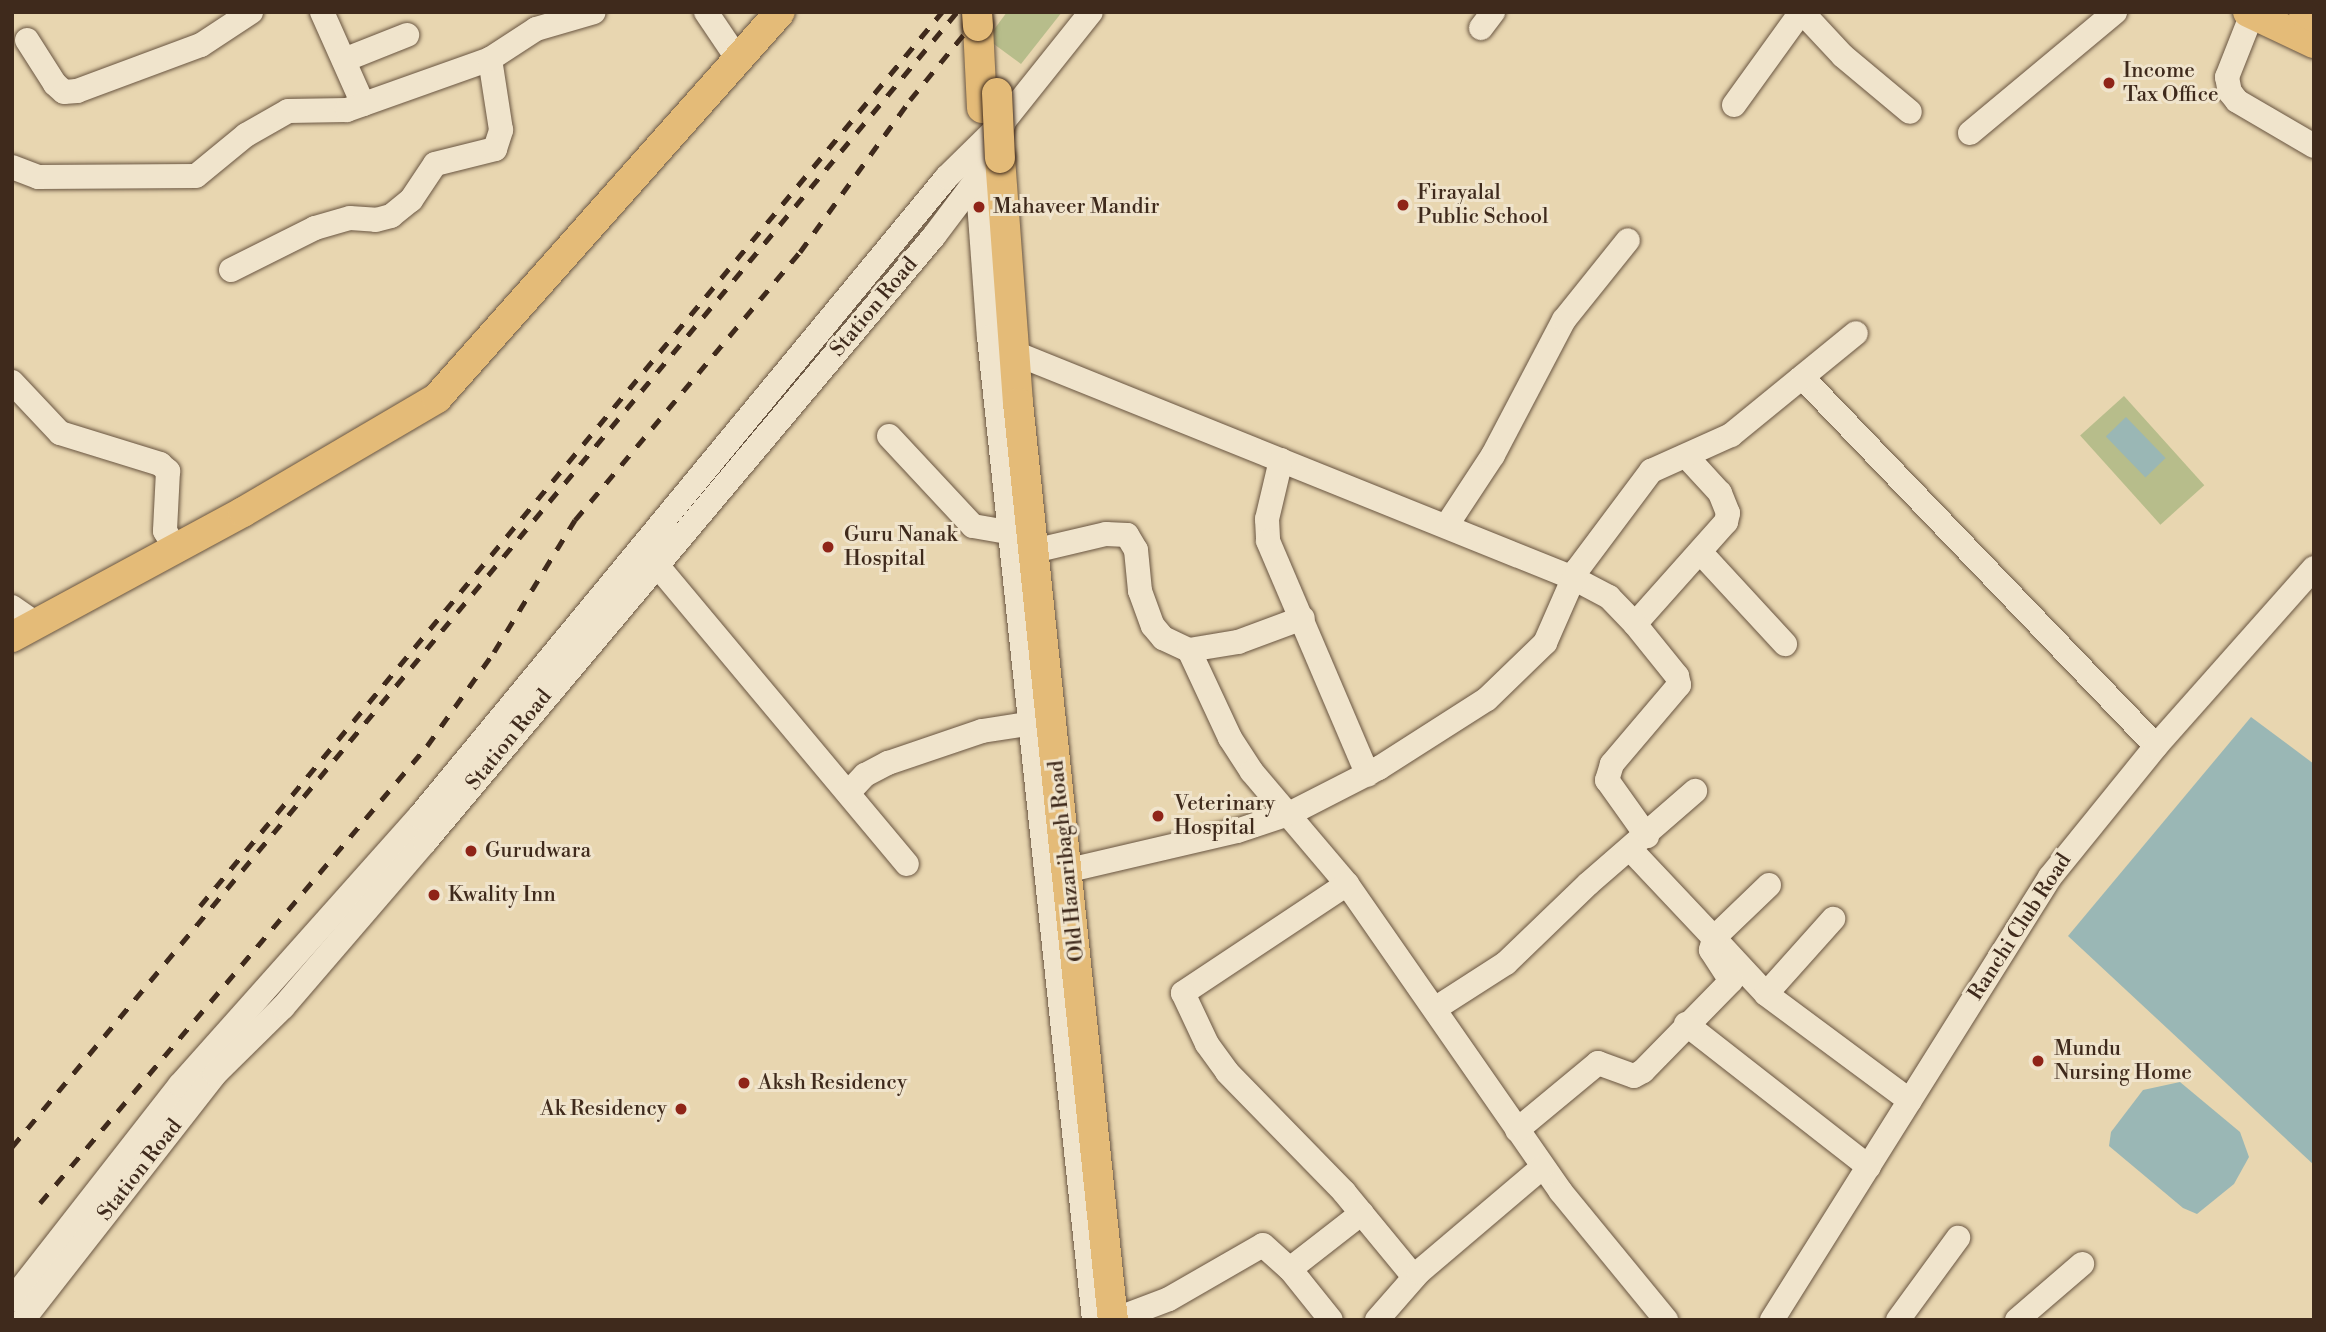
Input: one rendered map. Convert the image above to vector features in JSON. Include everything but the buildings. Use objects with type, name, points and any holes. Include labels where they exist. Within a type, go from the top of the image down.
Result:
[{"type":"main road","points":[[20,623],[176,549],[437,398],[780,12]]},
{"type":"main road","points":[[2304,12],[2314,17]]},
{"type":"main road","points":[[2250,13],[2314,43]]},
{"type":"main road","points":[[983,17],[994,107],[986,164],[998,342],[1113,1319]]},
{"type":"main road","name":"Old Hazaribagh Road","points":[[986,164],[1018,403],[1113,1319]]},
{"type":"street","points":[[27,40],[55,84],[64,92],[77,91],[201,45],[251,12]]},
{"type":"street","points":[[322,12],[363,104]]},
{"type":"street","points":[[12,167],[38,177],[186,177],[204,171],[246,135],[288,111],[303,108],[339,111],[363,104],[491,59],[515,39],[560,16],[594,12]]},
{"type":"street","points":[[706,12],[737,58]]},
{"type":"street","points":[[1091,12],[994,107],[1078,868],[1113,1319],[1169,1299],[1264,1245],[1290,1269],[1331,1320]]},
{"type":"street","points":[[1734,104],[1802,12],[1843,56],[1910,112]]},
{"type":"street","points":[[1970,133],[2115,12]]},
{"type":"street","points":[[2250,13],[2227,77],[2230,92],[2237,101],[2314,146]]},
{"type":"street","points":[[344,60],[407,36]]},
{"type":"street","points":[[231,270],[315,228],[350,218],[376,220],[391,216],[411,201],[435,164],[495,149],[501,130],[491,59]]},
{"type":"street","points":[[986,164],[1011,533],[1034,723],[1094,1320]]},
{"type":"street","points":[[12,1300],[180,1085],[419,817],[583,614],[986,164]]},
{"type":"street","name":"Station Road","points":[[23,1320],[215,1074],[283,1007],[381,893],[986,164]]},
{"type":"street","points":[[1447,525],[1493,455],[1564,320],[1628,240]]},
{"type":"street","points":[[1078,868],[1248,828],[1291,813],[1368,775],[1487,699],[1530,661],[1545,643],[1573,578],[1651,471],[1731,435],[1856,333]]},
{"type":"street","points":[[1022,356],[1447,525],[1573,578],[1609,597],[1677,676],[1678,685],[1612,764],[1607,780],[1639,843],[1714,938],[1766,994],[1910,1101]]},
{"type":"street","points":[[1802,377],[2157,746]]},
{"type":"street","points":[[12,382],[60,433],[160,464],[168,471],[164,531],[176,549]]},
{"type":"street","points":[[890,436],[973,526],[1011,533]]},
{"type":"street","points":[[1635,624],[1701,553],[1728,513],[1720,493],[1686,456]]},
{"type":"street","points":[[1281,460],[1266,519],[1268,541],[1368,775]]},
{"type":"street","points":[[1042,549],[1106,534],[1128,535],[1136,550],[1140,591],[1153,626],[1163,638],[1189,650],[1238,642],[1303,618]]},
{"type":"street","points":[[1701,553],[1785,644]]},
{"type":"street","points":[[656,564],[907,864]]},
{"type":"street","name":"Ranchi Club Road","points":[[1772,1320],[2023,915],[2157,746],[2314,568]]},
{"type":"street","points":[[1189,650],[1240,754],[1347,884],[1436,1008],[1543,1167],[1603,1248],[1666,1320]]},
{"type":"street","points":[[848,793],[865,775],[888,763],[982,731],[1034,723]]},
{"type":"street","points":[[1436,1008],[1506,964],[1695,791]]},
{"type":"street","points":[[1347,884],[1183,993],[1217,1059],[1362,1213],[1414,1277]]},
{"type":"street","points":[[1517,1130],[1598,1063],[1634,1076],[1643,1071],[1686,1024],[1731,981],[1711,950],[1714,938],[1769,885]]},
{"type":"street","points":[[1766,994],[1833,919]]},
{"type":"street","points":[[1686,1024],[1869,1167]]},
{"type":"street","points":[[1377,1320],[1414,1277],[1543,1167]]},
{"type":"street","points":[[1290,1269],[1362,1213]]},
{"type":"street","points":[[1898,1320],[1958,1238]]},
{"type":"street","points":[[2017,1320],[2081,1264]]},
{"type":"green space","points":[[1007,12],[1062,12],[1021,64],[987,39]]},
{"type":"green space","points":[[2124,396],[2204,485],[2160,525],[2080,435]]},
{"type":"water","points":[[2126,417],[2166,458],[2145,477],[2106,436]]},
{"type":"water","points":[[2251,717],[2314,764],[2314,1165],[2068,936]]},
{"type":"water","points":[[2180,1082],[2240,1132],[2249,1157],[2234,1184],[2197,1214],[2183,1208],[2109,1146],[2111,1132],[2143,1090]]},
{"type":"railway","points":[[200,906],[942,12]]},
{"type":"railway","points":[[12,1147],[957,12]]},
{"type":"railway","points":[[40,1203],[427,746],[494,652],[575,520],[800,252],[910,100],[982,12]]},
{"type":"place","name":"Income Tax Office","points":[[2109,83]]},
{"type":"place","name":"Firayalal Public School","points":[[1403,205]]},
{"type":"place","name":"Mahaveer Mandir","points":[[979,207]]},
{"type":"place","name":"Guru Nanak Hospital","points":[[828,547]]},
{"type":"place","name":"Veterinary Hospital","points":[[1158,816]]},
{"type":"place","name":"Gurudwara","points":[[471,851]]},
{"type":"place","name":"Kwality Inn","points":[[434,895]]},
{"type":"place","name":"Mundu Nursing Home","points":[[2038,1061]]},
{"type":"place","name":"Aksh Residency","points":[[744,1083]]},
{"type":"place","name":"Ak Residency","points":[[681,1109]]}]
